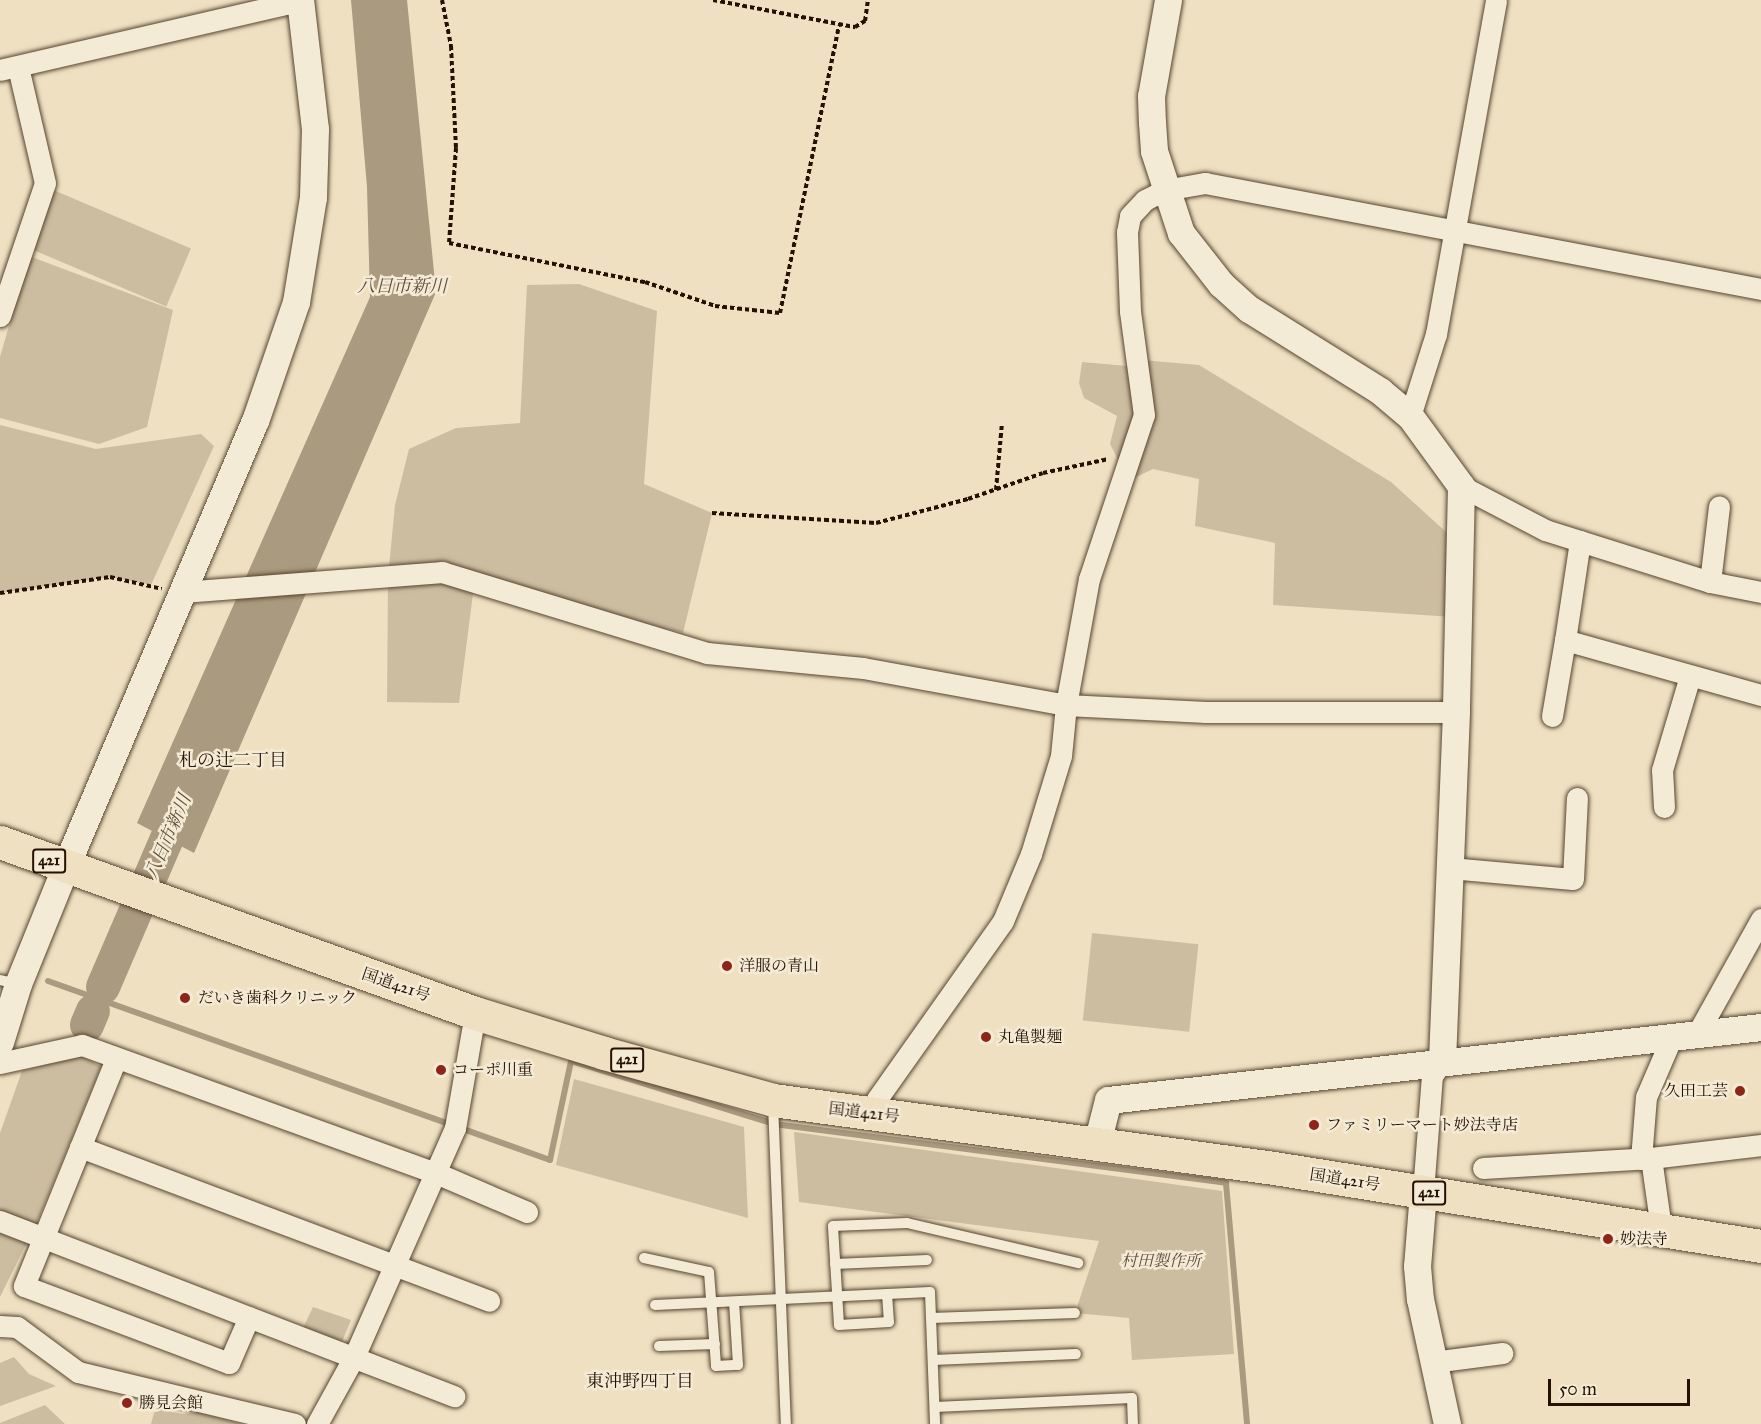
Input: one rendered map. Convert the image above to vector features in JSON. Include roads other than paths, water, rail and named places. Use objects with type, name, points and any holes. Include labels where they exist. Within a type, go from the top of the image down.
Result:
[{"type":"highway","name":"国道421号","points":[[0,842],[98,880],[475,1012],[604,1053],[773,1100],[1097,1143],[1661,1228],[1761,1246]]},
{"type":"street","points":[[1168,0],[1151,96],[1154,151],[1181,233],[1221,284],[1249,309],[1380,391],[1410,416],[1461,486],[1545,530],[1710,582],[1761,592]]},
{"type":"street","points":[[1410,416],[1436,334],[1452,230],[1496,0]]},
{"type":"street","points":[[0,316],[45,183],[9,68],[300,1],[315,129],[313,197],[296,302],[255,421],[183,592],[65,868],[9,982],[0,1042]]},
{"type":"street","points":[[883,1114],[877,1098],[1004,921],[1031,854],[1060,756],[1066,705],[1089,579],[1144,415],[1130,311],[1127,232],[1130,216],[1145,200],[1165,190],[1205,183],[1761,289]]},
{"type":"street","points":[[1447,1424],[1433,1362],[1417,1266],[1432,1076],[1442,1061],[1456,712],[1461,486]]},
{"type":"street","points":[[1710,582],[1719,507]]},
{"type":"street","points":[[1552,716],[1580,541]]},
{"type":"street","points":[[183,592],[442,572],[708,653],[863,668],[1066,705],[1206,712],[1456,712]]},
{"type":"street","points":[[1565,640],[1761,695]]},
{"type":"street","points":[[1664,807],[1662,770],[1690,676]]},
{"type":"street","points":[[1450,868],[1573,879],[1577,798]]},
{"type":"street","points":[[1661,1228],[1646,1158],[1646,1097],[1761,919]]},
{"type":"street","points":[[317,1424],[354,1357],[455,1128],[475,1012]]},
{"type":"street","points":[[1097,1143],[1108,1100],[1761,1027]]},
{"type":"street","points":[[0,1063],[82,1045],[436,1173],[526,1212]]},
{"type":"street","points":[[116,1059],[24,1286],[229,1363],[249,1317]]},
{"type":"street","points":[[1483,1168],[1646,1158],[1761,1145]]},
{"type":"street","points":[[80,1148],[489,1301]]},
{"type":"street","points":[[0,1221],[454,1396]]},
{"type":"street","points":[[0,1326],[16,1327],[78,1372],[295,1424]]},
{"type":"street","points":[[1433,1362],[1502,1353]]},
{"type":"lane","points":[[773,1100],[786,1424]]},
{"type":"lane","points":[[887,1294],[890,1322],[839,1324],[832,1226],[907,1222],[1078,1263]]},
{"type":"lane","points":[[644,1258],[709,1272],[716,1366],[738,1365],[734,1302]]},
{"type":"lane","points":[[835,1264],[927,1260]]},
{"type":"lane","points":[[655,1305],[930,1292],[935,1424]]},
{"type":"lane","points":[[931,1318],[1075,1313]]},
{"type":"lane","points":[[659,1346],[715,1344]]},
{"type":"lane","points":[[933,1360],[1076,1354]]},
{"type":"lane","points":[[935,1407],[1132,1398],[1133,1424]]},
{"type":"water","name":"八日市新川","points":[[351,0],[407,0],[436,292],[194,853],[137,823],[370,297],[367,187]]},
{"type":"waterway","name":"八日市新川","points":[[103,987],[185,797]]},
{"type":"waterway","points":[[48,981],[550,1160],[571,1061],[774,1124],[1226,1183],[1247,1424]]},
{"type":"waterway","name":"八日市新川","points":[[87,1025],[93,1011]]},
{"type":"place","name":"洋服の青山","points":[[727,966]]},
{"type":"place","name":"だいき歯科クリニック","points":[[185,998]]},
{"type":"place","name":"丸亀製麺","points":[[986,1037]]},
{"type":"place","name":"コーポ川重","points":[[441,1070]]},
{"type":"place","name":"久田工芸","points":[[1740,1091]]},
{"type":"place","name":"ファミリーマート妙法寺店","points":[[1314,1125]]},
{"type":"place","name":"妙法寺","points":[[1608,1239]]},
{"type":"place","name":"勝見会館","points":[[127,1403]]},
{"type":"district","name":"札の辻二丁目","points":[[233,760]]},
{"type":"district","name":"東沖野四丁目","points":[[640,1381]]},
{"type":"park label","name":"村田製作所","points":[[1161,1261]]}]
